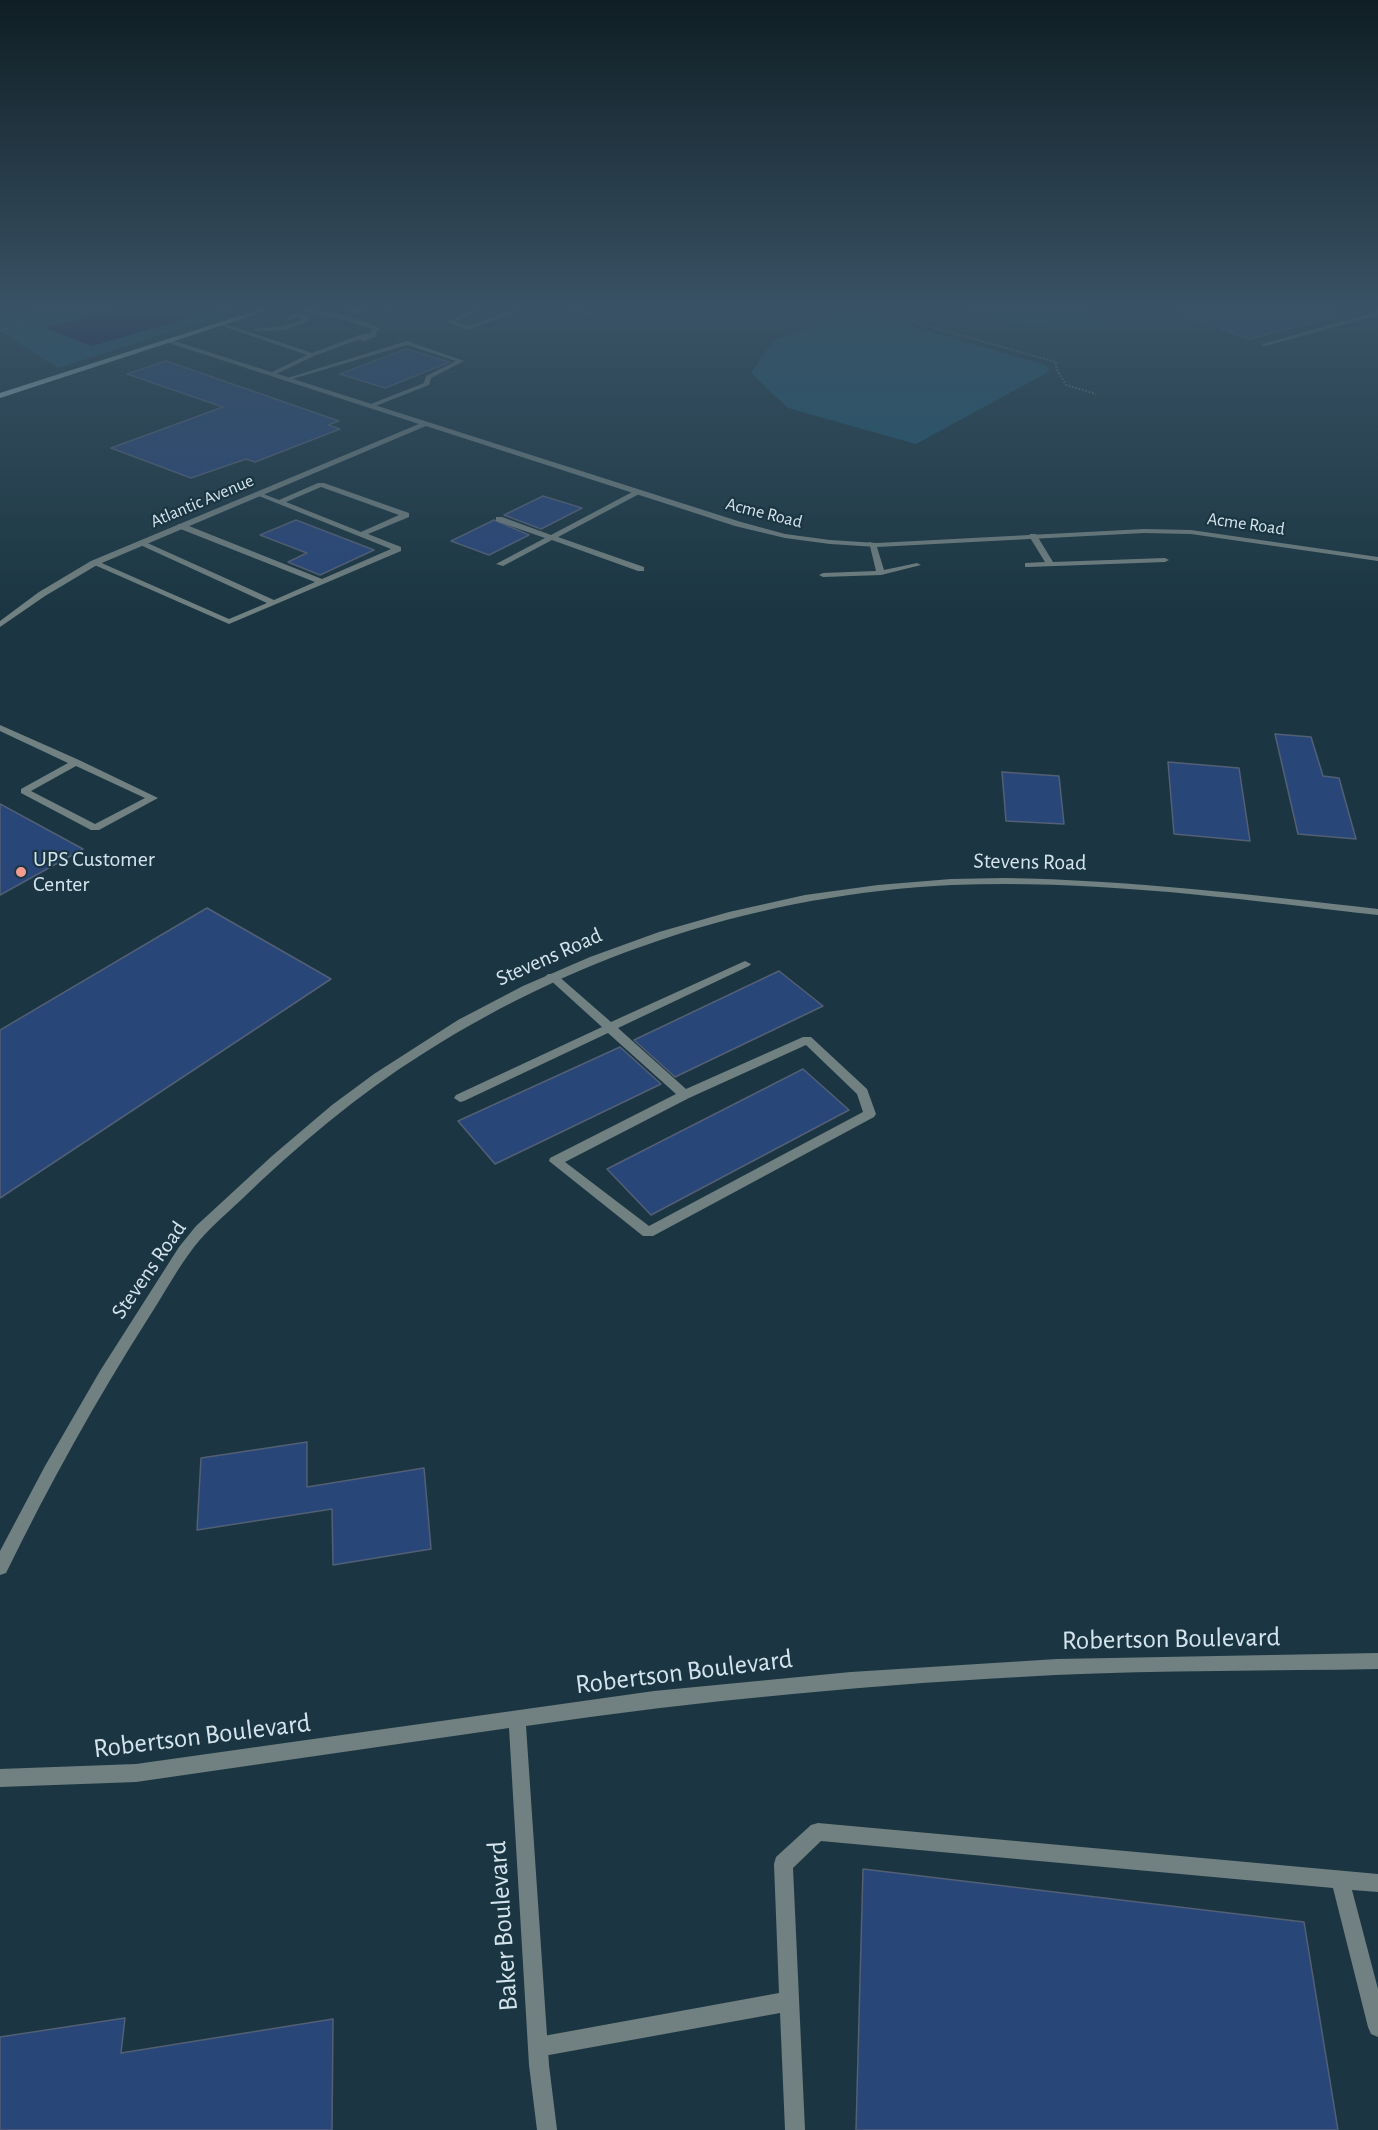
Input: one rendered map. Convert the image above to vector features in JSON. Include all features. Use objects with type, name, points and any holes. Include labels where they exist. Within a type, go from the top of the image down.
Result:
[{"type":"street","name":"Acme Road","points":[[383,408],[639,492],[785,536],[830,542],[872,544],[1144,531],[1191,532],[1378,559]]},
{"type":"street","name":"Atlantic Avenue","points":[[0,625],[42,594],[94,562],[427,423]]},
{"type":"street","points":[[280,502],[321,485],[406,515],[362,534]]},
{"type":"street","points":[[500,564],[639,492]]},
{"type":"street","points":[[94,562],[229,622],[398,549],[258,494]]},
{"type":"street","points":[[499,519],[641,569]]},
{"type":"street","points":[[181,526],[322,582]]},
{"type":"street","points":[[1033,536],[1050,564]]},
{"type":"street","points":[[140,543],[274,603]]},
{"type":"street","points":[[872,544],[881,573]]},
{"type":"street","points":[[1028,565],[1165,560]]},
{"type":"street","points":[[823,575],[881,573],[917,565]]},
{"type":"street","points":[[0,728],[76,762],[153,798],[95,828],[24,791],[76,762]]},
{"type":"street","name":"Stevens Road","points":[[0,1568],[42,1483],[113,1359],[190,1242],[278,1156],[352,1094],[444,1032],[552,976],[628,946],[712,919],[777,904],[858,890],[929,884],[1057,882],[1154,887],[1378,912]]},
{"type":"street","points":[[460,1098],[745,964]]},
{"type":"street","points":[[552,976],[685,1095]]},
{"type":"street","points":[[807,1040],[863,1092],[870,1114],[648,1232],[555,1161],[685,1095],[807,1040]]},
{"type":"street","name":"Robertson Boulevard","points":[[0,1778],[136,1773],[748,1689],[944,1673],[1159,1664],[1378,1661]]},
{"type":"street","name":"Baker Boulevard","points":[[517,1719],[538,2048],[547,2130]]},
{"type":"street","points":[[795,2130],[783,1864],[818,1832],[1378,1883]]},
{"type":"street","points":[[1340,1879],[1378,2027]]},
{"type":"street","points":[[538,2048],[789,2001]]},
{"type":"shaded area","points":[[789,408],[981,408],[916,444]]},
{"type":"building","points":[[219,408],[303,408],[339,421],[328,425],[340,429],[255,462],[246,459],[191,478],[111,448]]},
{"type":"building","points":[[543,496],[582,508],[541,529],[504,515]]},
{"type":"building","points":[[296,520],[374,550],[320,575],[288,562],[307,553],[260,535]]},
{"type":"building","points":[[494,520],[529,535],[489,555],[451,541]]},
{"type":"building","points":[[1275,734],[1311,737],[1323,776],[1339,778],[1356,839],[1298,834]]},
{"type":"building","points":[[1168,762],[1239,768],[1250,841],[1174,834]]},
{"type":"building","points":[[1002,772],[1059,776],[1064,824],[1006,821]]},
{"type":"building","name":"UPS Customer Center","points":[[0,804],[83,849],[0,895]]},
{"type":"building","points":[[207,908],[331,979],[0,1198],[0,1030]]},
{"type":"building","points":[[779,971],[823,1006],[675,1077],[634,1040]]},
{"type":"building","points":[[620,1047],[661,1084],[495,1164],[458,1121]]},
{"type":"building","points":[[803,1069],[849,1110],[651,1215],[607,1169]]},
{"type":"building","points":[[307,1442],[307,1487],[424,1468],[431,1549],[333,1565],[332,1509],[197,1530],[201,1458]]},
{"type":"building","points":[[863,1869],[1304,1922],[1338,2130],[856,2130]]},
{"type":"building","points":[[125,2018],[121,2053],[333,2019],[332,2130],[0,2130],[0,2037]]},
{"type":"place","name":"UPS Customer Center","points":[[21,872]]}]
